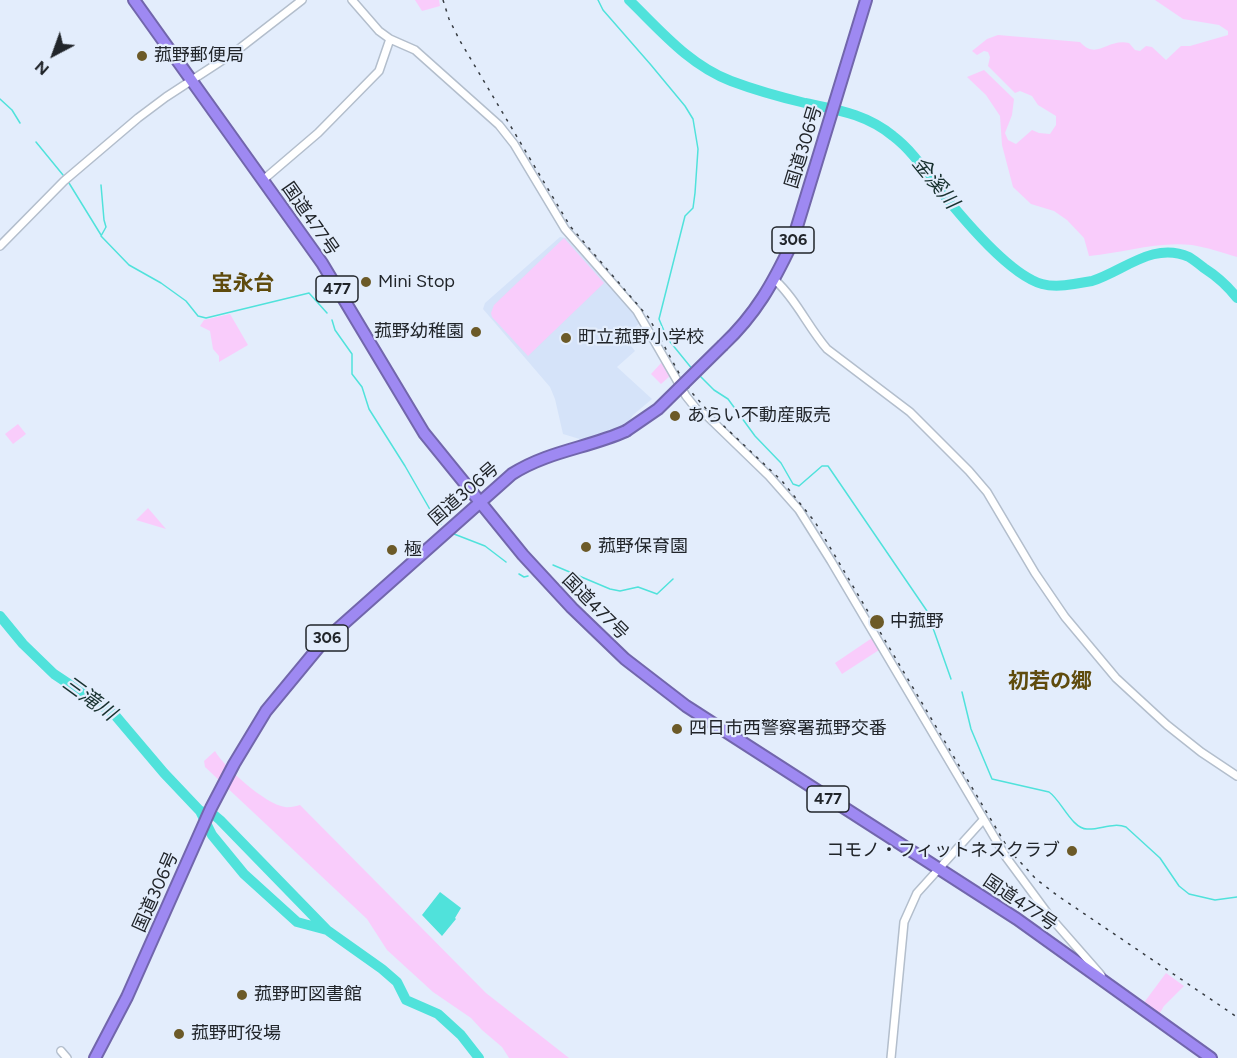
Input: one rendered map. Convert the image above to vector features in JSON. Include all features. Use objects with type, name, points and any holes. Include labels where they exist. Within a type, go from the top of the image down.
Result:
[{"type":"highway","name":"国道477号","points":[[134,0],[322,263],[424,433],[538,572],[572,608],[625,659],[661,688],[724,732],[1017,919],[1211,1058]]},
{"type":"highway","name":"国道306号","points":[[94,1058],[127,997],[234,764],[266,711],[322,642],[512,474],[537,460],[599,442],[626,431],[658,409],[750,317],[775,280],[792,243],[866,0]]},
{"type":"street","points":[[0,246],[64,181],[156,104],[235,52],[302,0]]},
{"type":"street","points":[[352,0],[379,31],[390,39],[416,50],[499,125],[514,144],[565,229],[645,322],[676,379],[698,411],[706,415],[770,476],[799,510],[983,820],[1029,889],[1051,918],[1103,977],[1106,984]]},
{"type":"street","points":[[263,180],[318,133],[379,71],[390,39]]},
{"type":"street","points":[[775,280],[827,349],[910,412],[981,485],[1044,589],[1110,672],[1167,725],[1237,776]]},
{"type":"street","points":[[891,1058],[904,922],[917,893],[983,820]]},
{"type":"street","points":[[61,1051],[67,1058]]},
{"type":"shaded area","points":[[415,0],[439,0],[440,6],[422,11]]},
{"type":"shaded area","points":[[1155,0],[1237,0],[1237,257],[1197,246],[1179,244],[1089,256],[1084,238],[1067,220],[1054,211],[1031,204],[1013,187],[1002,145],[1000,116],[986,95],[967,77],[984,70],[1014,99],[1012,115],[1005,133],[1008,140],[1016,144],[1032,130],[1050,134],[1056,125],[1056,116],[1038,105],[1032,96],[1020,91],[1015,93],[988,66],[990,57],[988,52],[984,51],[977,55],[972,51],[987,39],[998,35],[1080,42],[1092,49],[1114,43],[1129,43],[1135,50],[1140,51],[1146,46],[1152,47],[1166,60],[1181,46],[1190,46],[1228,35],[1228,31],[1219,25],[1183,19]]},
{"type":"shaded area","name":"町立菰野小学校","points":[[560,237],[566,238],[624,300],[641,322],[624,337],[635,351],[617,367],[652,399],[633,415],[628,423],[603,435],[583,440],[563,434],[550,387],[483,309],[485,303]]},
{"type":"shaded area","points":[[564,238],[604,283],[528,356],[492,317],[491,313],[494,305]]},
{"type":"shaded area","points":[[230,314],[248,345],[219,362],[219,356],[213,349],[210,331],[200,326],[204,320]]},
{"type":"shaded area","points":[[662,362],[670,376],[661,384],[651,374]]},
{"type":"shaded area","points":[[18,424],[26,434],[13,444],[5,434]]},
{"type":"shaded area","points":[[148,508],[166,529],[136,520]]},
{"type":"shaded area","points":[[872,638],[879,650],[842,674],[835,663]]},
{"type":"shaded area","points":[[215,751],[236,775],[267,799],[285,807],[300,805],[486,993],[569,1058],[509,1058],[502,1047],[471,1018],[433,992],[387,950],[367,919],[205,767],[204,761]]},
{"type":"shaded area","points":[[440,892],[461,908],[456,919],[442,936],[422,915]]},
{"type":"shaded area","points":[[1166,973],[1184,986],[1164,1006],[1158,1016],[1143,1004]]},
{"type":"waterway","points":[[598,0],[603,10],[685,106],[693,119],[698,149],[693,208],[685,216],[659,319],[667,338],[693,370]]},
{"type":"waterway","name":"金溪川","points":[[629,0],[676,46],[716,74],[768,93],[851,114],[883,129],[907,149],[989,246],[1029,279],[1054,286],[1092,281],[1139,259],[1163,253],[1176,253],[1189,257],[1214,275],[1237,298]]},
{"type":"waterway","points":[[0,99],[12,110],[20,123]]},
{"type":"waterway","points":[[36,142],[63,175]]},
{"type":"waterway","points":[[69,183],[101,235]]},
{"type":"waterway","points":[[101,185],[106,227],[101,236],[129,265],[161,283],[186,301],[198,316],[206,318],[309,293],[327,313]]},
{"type":"waterway","points":[[332,320],[335,330],[352,354],[352,374],[362,387],[369,409],[441,524]]},
{"type":"waterway","points":[[699,375],[714,390],[728,399],[755,436],[781,463],[793,484],[799,486],[822,466],[828,466],[927,611],[951,679]]},
{"type":"waterway","points":[[454,534],[485,546],[506,562]]},
{"type":"waterway","points":[[553,565],[620,591],[638,587],[657,594],[673,579]]},
{"type":"waterway","points":[[519,574],[524,577],[528,576]]},
{"type":"waterway","name":"三滝川","points":[[0,616],[23,644],[54,674],[114,714],[200,811],[212,835],[244,874],[297,922],[327,930]]},
{"type":"waterway","points":[[962,692],[971,729],[992,779],[1049,792],[1082,828],[1092,829],[1116,825],[1126,827],[1160,858],[1179,886],[1189,894],[1215,900],[1237,897]]},
{"type":"waterway","name":"三滝川","points":[[201,811],[214,815],[220,820],[327,930],[397,982],[406,1000],[438,1014],[461,1035],[479,1058]]},
{"type":"railway","points":[[443,0],[460,41],[570,226],[649,318],[693,394],[782,481],[815,522],[1009,850],[1036,879],[1058,896],[1237,1017]]},
{"type":"place","name":"菰野郵便局","points":[[142,56]]},
{"type":"place","name":"Mini Stop","points":[[366,282]]},
{"type":"place","name":"菰野幼稚園","points":[[476,332]]},
{"type":"place","name":"町立菰野小学校","points":[[566,338]]},
{"type":"place","name":"あらい不動産販売","points":[[675,416]]},
{"type":"place","name":"菰野保育園","points":[[586,547]]},
{"type":"place","name":"極","points":[[392,550]]},
{"type":"place","name":"中菰野","points":[[877,622]]},
{"type":"place","name":"四日市西警察署菰野交番","points":[[677,729]]},
{"type":"place","name":"コモノ・フィットネスクラブ","points":[[1072,851]]},
{"type":"place","name":"菰野町図書館","points":[[242,995]]},
{"type":"place","name":"菰野町役場","points":[[179,1034]]},
{"type":"district","name":"宝永台","points":[[243,284]]},
{"type":"district","name":"初若の郷","points":[[1050,682]]}]
